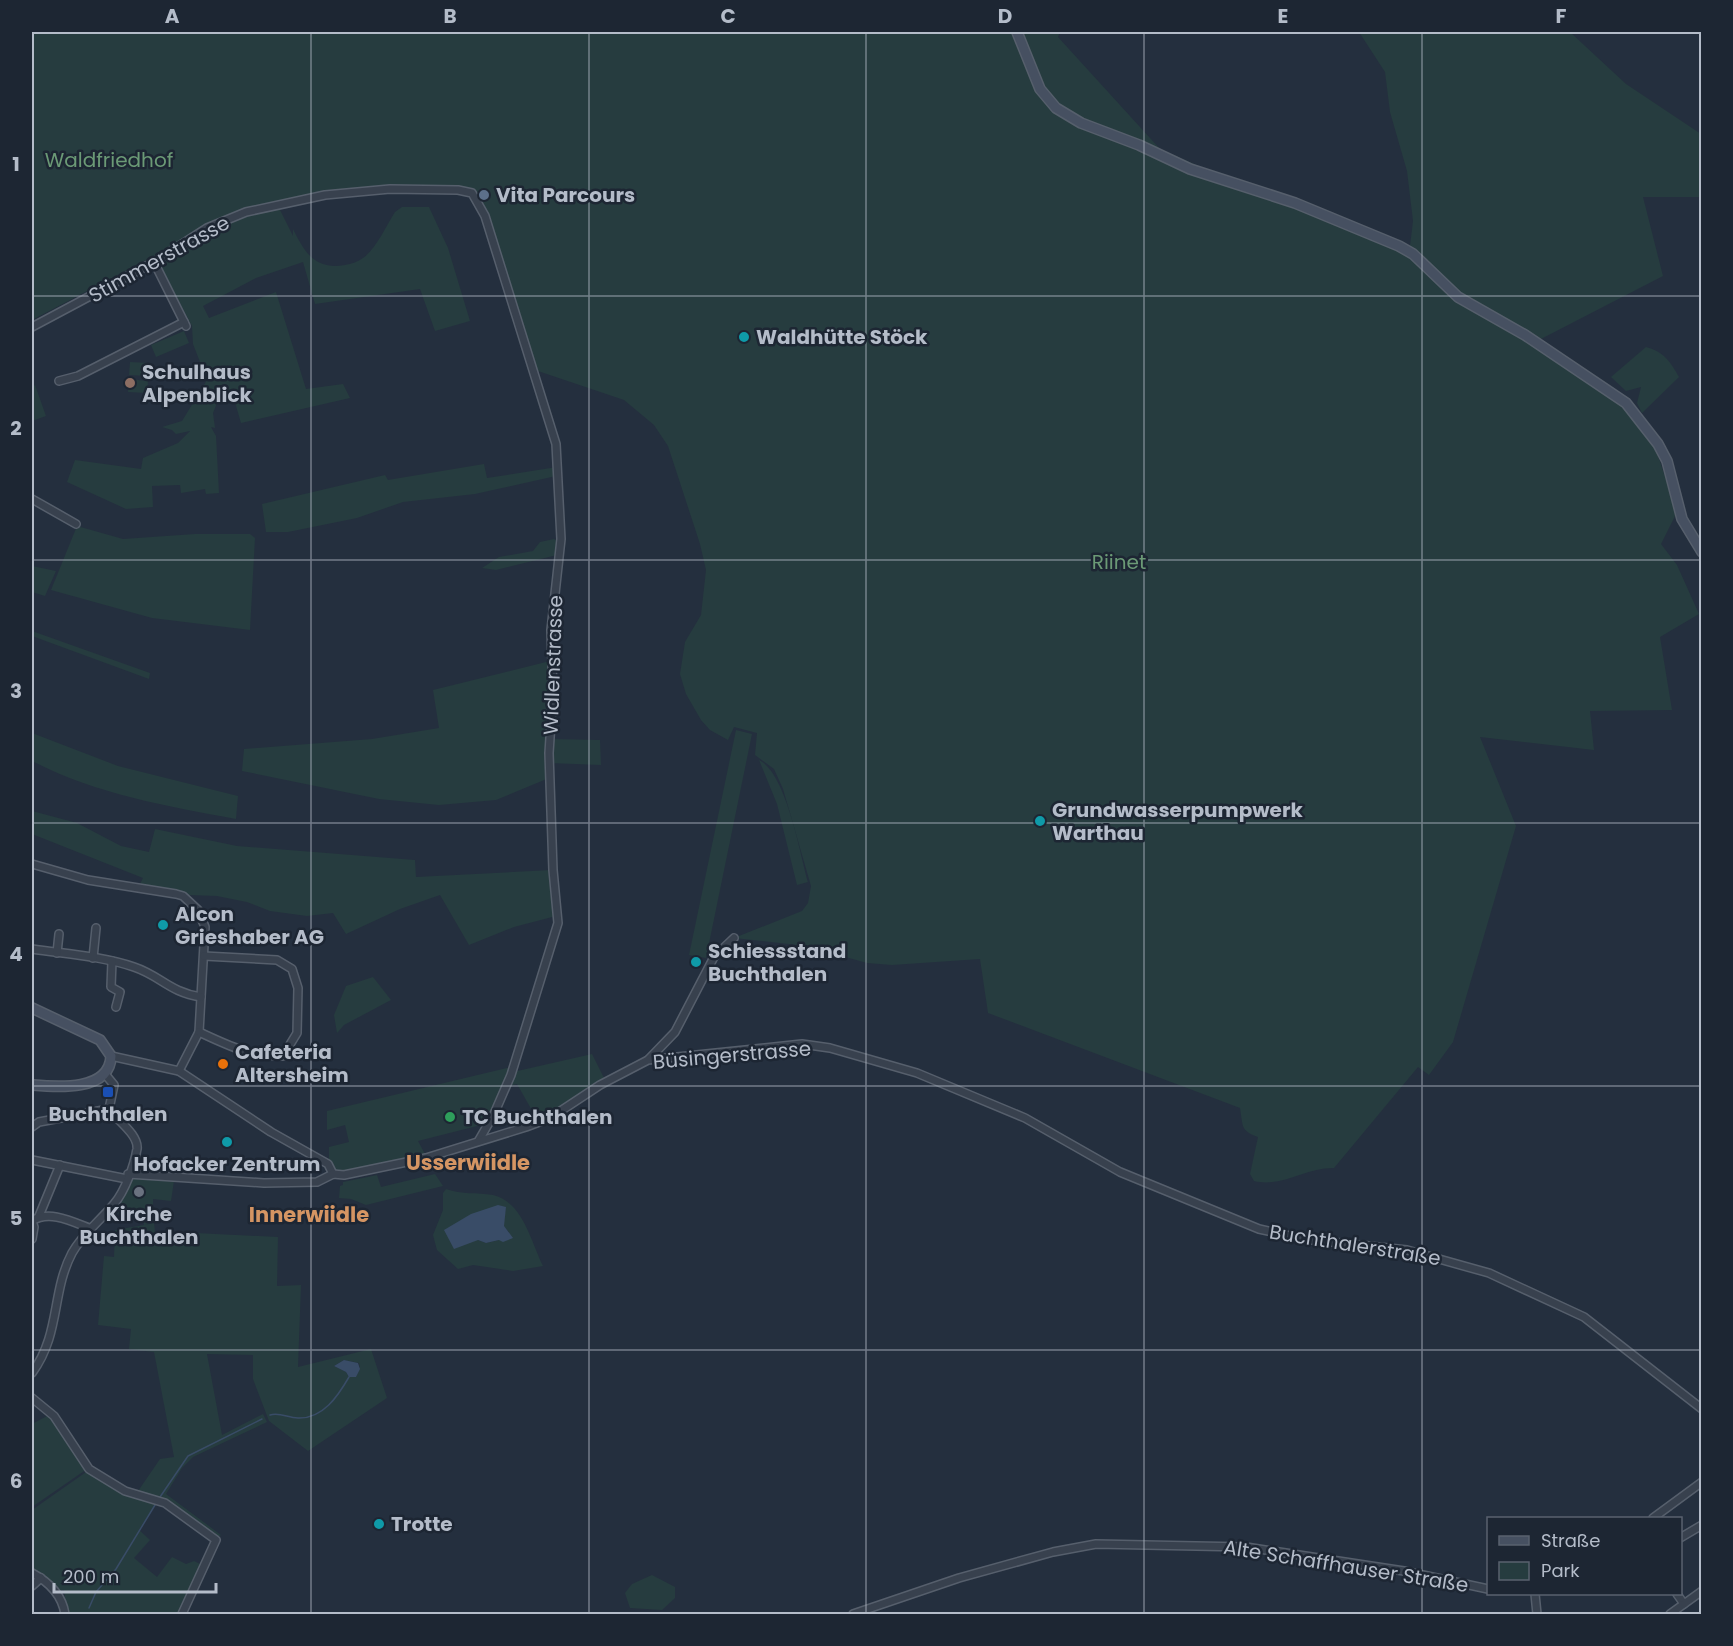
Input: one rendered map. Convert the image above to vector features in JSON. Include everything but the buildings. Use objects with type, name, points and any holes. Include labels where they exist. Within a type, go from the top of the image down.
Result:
[{"type":"street","points":[[1017,32],[1040,89],[1056,108],[1081,123],[1139,145],[1190,169],[1295,203],[1399,246],[1413,254],[1458,297],[1525,335],[1626,403],[1658,444],[1667,461],[1682,519],[1701,552]]},
{"type":"street","name":"Stimmerstrasse","points":[[32,327],[154,262],[207,228],[277,204],[325,195],[390,189],[470,190]]},
{"type":"street","name":"Widlenstrasse","points":[[470,190],[485,216],[492,235],[556,444],[561,539],[551,630],[553,692],[549,753],[558,923],[511,1075],[479,1140]]},
{"type":"street","points":[[59,381],[78,376],[185,324],[154,262]]},
{"type":"street","points":[[32,499],[76,524]]},
{"type":"street","points":[[32,864],[88,880],[183,897],[198,910],[205,927],[199,1032],[179,1071]]},
{"type":"street","points":[[93,958],[96,928]]},
{"type":"street","points":[[57,953],[59,934]]},
{"type":"street","points":[[648,1060],[675,1032],[714,957],[734,938]]},
{"type":"street","points":[[32,949],[112,961],[137,968],[181,994],[201,997]]},
{"type":"street","points":[[199,1032],[246,1053],[263,1057],[283,1056],[297,1033],[298,988],[291,969],[277,960],[204,956]]},
{"type":"street","points":[[112,961],[111,987],[120,993],[116,1007]]},
{"type":"street","points":[[32,1008],[100,1040],[111,1056],[179,1071],[271,1132],[328,1164],[333,1174]]},
{"type":"street","name":"Büsingerstrasse","points":[[32,1160],[127,1176],[264,1183],[317,1182],[333,1174],[344,1175],[416,1161],[550,1118],[600,1085],[648,1060],[802,1044],[830,1048],[917,1073],[1014,1114],[1120,1172]]},
{"type":"street","points":[[32,1085],[76,1085],[94,1080],[105,1074],[111,1056]]},
{"type":"street","points":[[105,1074],[114,1085],[109,1109]]},
{"type":"street","points":[[32,1127],[38,1123],[109,1109]]},
{"type":"street","points":[[32,1373],[50,1342],[59,1288],[71,1255],[89,1228],[116,1201],[136,1151],[136,1143],[109,1109]]},
{"type":"street","points":[[32,1239],[34,1219],[60,1165]]},
{"type":"street","name":"Buchthalerstraße","points":[[1120,1172],[1233,1219],[1268,1231],[1303,1239],[1407,1250],[1489,1273],[1584,1317],[1701,1409]]},
{"type":"street","points":[[34,1219],[61,1218],[89,1228]]},
{"type":"street","points":[[32,1398],[54,1416],[89,1469],[125,1491],[165,1503],[216,1540],[182,1614]]},
{"type":"street","points":[[1654,1517],[1701,1482]]},
{"type":"street","points":[[1682,1537],[1701,1525]]},
{"type":"street","name":"Alte Schaffhauser Straße","points":[[853,1614],[959,1578],[1053,1552],[1096,1544],[1246,1547],[1404,1572],[1487,1589]]},
{"type":"street","points":[[32,1573],[41,1578],[60,1597],[65,1614]]},
{"type":"street","points":[[32,1586],[41,1578]]},
{"type":"street","points":[[1670,1614],[1701,1591]]},
{"type":"street","points":[[1535,1595],[1537,1614]]},
{"type":"street","points":[[1678,1595],[1684,1604]]},
{"type":"green space","name":"Riinet","points":[[32,32],[1060,32],[1058,37],[1160,149],[1201,167],[1296,198],[1410,246],[1413,221],[1407,171],[1390,112],[1385,72],[1359,32],[1570,32],[1626,84],[1701,134],[1701,197],[1643,197],[1663,276],[1539,340],[1625,404],[1653,441],[1677,512],[1661,544],[1677,565],[1699,614],[1660,637],[1672,710],[1590,711],[1594,750],[1480,737],[1516,826],[1453,1042],[1429,1075],[1418,1067],[1334,1168],[1275,1182],[1254,1181],[1250,1174],[1258,1137],[1245,1130],[1240,1108],[988,1013],[980,959],[892,965],[867,963],[806,946],[734,938],[802,911],[808,903],[811,886],[783,789],[774,769],[755,755],[757,733],[734,727],[728,740],[710,730],[701,720],[686,694],[680,674],[685,642],[701,615],[706,570],[700,544],[668,446],[654,425],[624,400],[532,369],[492,235],[472,193],[390,189],[277,204],[293,236],[293,229],[312,258],[326,265],[335,266],[354,263],[368,254],[395,212],[402,207],[429,207],[448,248],[470,321],[435,331],[420,289],[315,304],[303,262],[256,278],[203,306],[209,318],[276,292],[306,389],[343,384],[350,398],[241,423],[232,392],[221,393],[213,413],[215,428],[211,427],[216,436],[219,493],[206,494],[205,489],[181,493],[180,485],[152,486],[153,507],[126,509],[67,482],[75,460],[141,469],[143,458],[178,443],[190,431],[176,434],[162,427],[182,421],[207,380],[193,344],[192,326],[159,263],[207,233],[270,207],[207,228],[32,320]]},
{"type":"green space","points":[[184,331],[189,343],[156,357],[151,345]]},
{"type":"green space","points":[[1646,347],[1666,358],[1679,377],[1642,413],[1637,403],[1641,387],[1626,391],[1611,377]]},
{"type":"green space","points":[[130,362],[149,363],[148,376],[129,375]]},
{"type":"green space","points":[[129,379],[148,381],[147,393],[128,392]]},
{"type":"green space","points":[[35,385],[46,416],[32,421],[32,387]]},
{"type":"green space","points":[[484,464],[487,478],[557,467],[556,476],[475,494],[403,502],[357,518],[288,532],[266,532],[262,504],[385,475],[388,480]]},
{"type":"green space","points":[[77,526],[123,539],[195,534],[250,534],[255,538],[250,630],[152,618],[51,590]]},
{"type":"green space","points":[[554,539],[559,542],[557,555],[496,570],[482,568],[499,557],[533,551],[540,542]]},
{"type":"green space","points":[[32,566],[56,571],[45,596],[32,592]]},
{"type":"green space","points":[[32,631],[150,673],[149,679],[32,636]]},
{"type":"green space","points":[[550,661],[549,778],[496,800],[439,805],[379,799],[242,771],[244,749],[372,739],[439,728],[433,690]]},
{"type":"green space","points":[[736,730],[752,734],[706,958],[689,955]]},
{"type":"green space","points":[[32,733],[118,766],[238,796],[236,819],[132,798],[56,772],[32,761]]},
{"type":"green space","points":[[550,739],[600,740],[601,765],[549,763]]},
{"type":"green space","points":[[759,760],[769,768],[784,797],[791,815],[808,882],[797,885],[777,804]]},
{"type":"green space","points":[[32,811],[77,823],[121,846],[149,852],[155,829],[237,846],[415,860],[416,877],[551,870],[556,916],[514,927],[469,945],[440,895],[400,909],[346,934],[333,913],[307,916],[270,911],[247,902],[217,896],[189,895],[178,890],[140,884],[143,878],[32,834]]},
{"type":"green space","points":[[373,977],[391,1000],[344,1025],[337,1033],[334,1015],[346,986]]},
{"type":"green space","points":[[592,1054],[605,1080],[538,1121],[517,1084],[509,1086],[513,1072]]},
{"type":"green space","points":[[511,1067],[485,1124],[418,1141],[426,1156],[345,1173],[333,1168],[329,1161],[329,1147],[349,1142],[345,1125],[327,1130],[327,1111]]},
{"type":"green space","points":[[435,1174],[443,1186],[366,1205],[351,1199],[339,1198],[340,1186],[343,1182],[377,1175],[381,1187]]},
{"type":"green space","points":[[134,1178],[174,1181],[171,1201],[153,1199],[153,1222],[144,1225],[141,1215],[118,1214],[118,1207]]},
{"type":"green space","points":[[446,1189],[493,1195],[503,1199],[512,1206],[525,1224],[543,1266],[513,1271],[473,1265],[458,1269],[437,1250],[433,1235],[443,1210],[443,1193]],"holes":[[[506,1207],[503,1226],[509,1232],[499,1240],[486,1243],[478,1240]]]},
{"type":"green space","points":[[154,1223],[155,1231],[278,1237],[277,1286],[301,1285],[298,1367],[371,1349],[387,1398],[308,1451],[269,1421],[253,1379],[253,1355],[207,1354],[222,1435],[263,1414],[267,1422],[193,1457],[182,1468],[166,1494],[221,1535],[216,1538],[162,1499],[136,1494],[160,1459],[174,1457],[154,1352],[129,1349],[131,1329],[98,1325],[104,1256],[114,1257],[115,1230]],"holes":[[[344,1360],[359,1363],[360,1368],[356,1377],[349,1377],[346,1372],[334,1366]]]},
{"type":"green space","points":[[49,1415],[87,1469],[32,1507],[32,1424]]},
{"type":"green space","points":[[89,1470],[122,1492],[157,1501],[139,1530],[150,1540],[134,1558],[157,1577],[172,1557],[186,1564],[194,1561],[202,1565],[180,1614],[67,1614],[64,1590],[56,1591],[32,1571],[32,1510]]},
{"type":"green space","points":[[652,1575],[675,1587],[675,1598],[662,1610],[630,1608],[625,1593],[632,1584]]},
{"type":"water","points":[[498,1205],[506,1207],[504,1226],[513,1238],[503,1242],[499,1240],[486,1243],[478,1240],[454,1249],[444,1230],[471,1214]]},
{"type":"water","points":[[344,1360],[358,1363],[360,1369],[356,1377],[349,1377],[346,1372],[334,1366]]},
{"type":"waterway","points":[[270,1415],[298,1418],[315,1415],[335,1399],[349,1377]]},
{"type":"waterway","points":[[160,1497],[188,1456],[262,1419]]},
{"type":"waterway","points":[[89,1608],[96,1592],[116,1569],[155,1505]]},
{"type":"place","name":"Vita Parcours","points":[[484,195]]},
{"type":"place","name":"Waldhütte Stöck","points":[[744,337]]},
{"type":"place","name":"Schulhaus Alpenblick","points":[[130,383]]},
{"type":"place","name":"Grundwasserpumpwerk Warthau","points":[[1040,821]]},
{"type":"place","name":"Alcon Grieshaber AG","points":[[163,925]]},
{"type":"place","name":"Schiessstand Buchthalen","points":[[696,962]]},
{"type":"place","name":"Cafeteria Altersheim","points":[[223,1064]]},
{"type":"place","name":"Buchthalen","points":[[108,1092]]},
{"type":"place","name":"TC Buchthalen","points":[[450,1117]]},
{"type":"place","name":"Hofacker Zentrum","points":[[227,1142]]},
{"type":"place","name":"Kirche Buchthalen","points":[[139,1192]]},
{"type":"place","name":"Trotte","points":[[379,1524]]},
{"type":"district","name":"Usserwiidle","points":[[468,1163]]},
{"type":"district","name":"Innerwiidle","points":[[309,1215]]},
{"type":"park label","name":"Waldfriedhof","points":[[109,160]]}]
